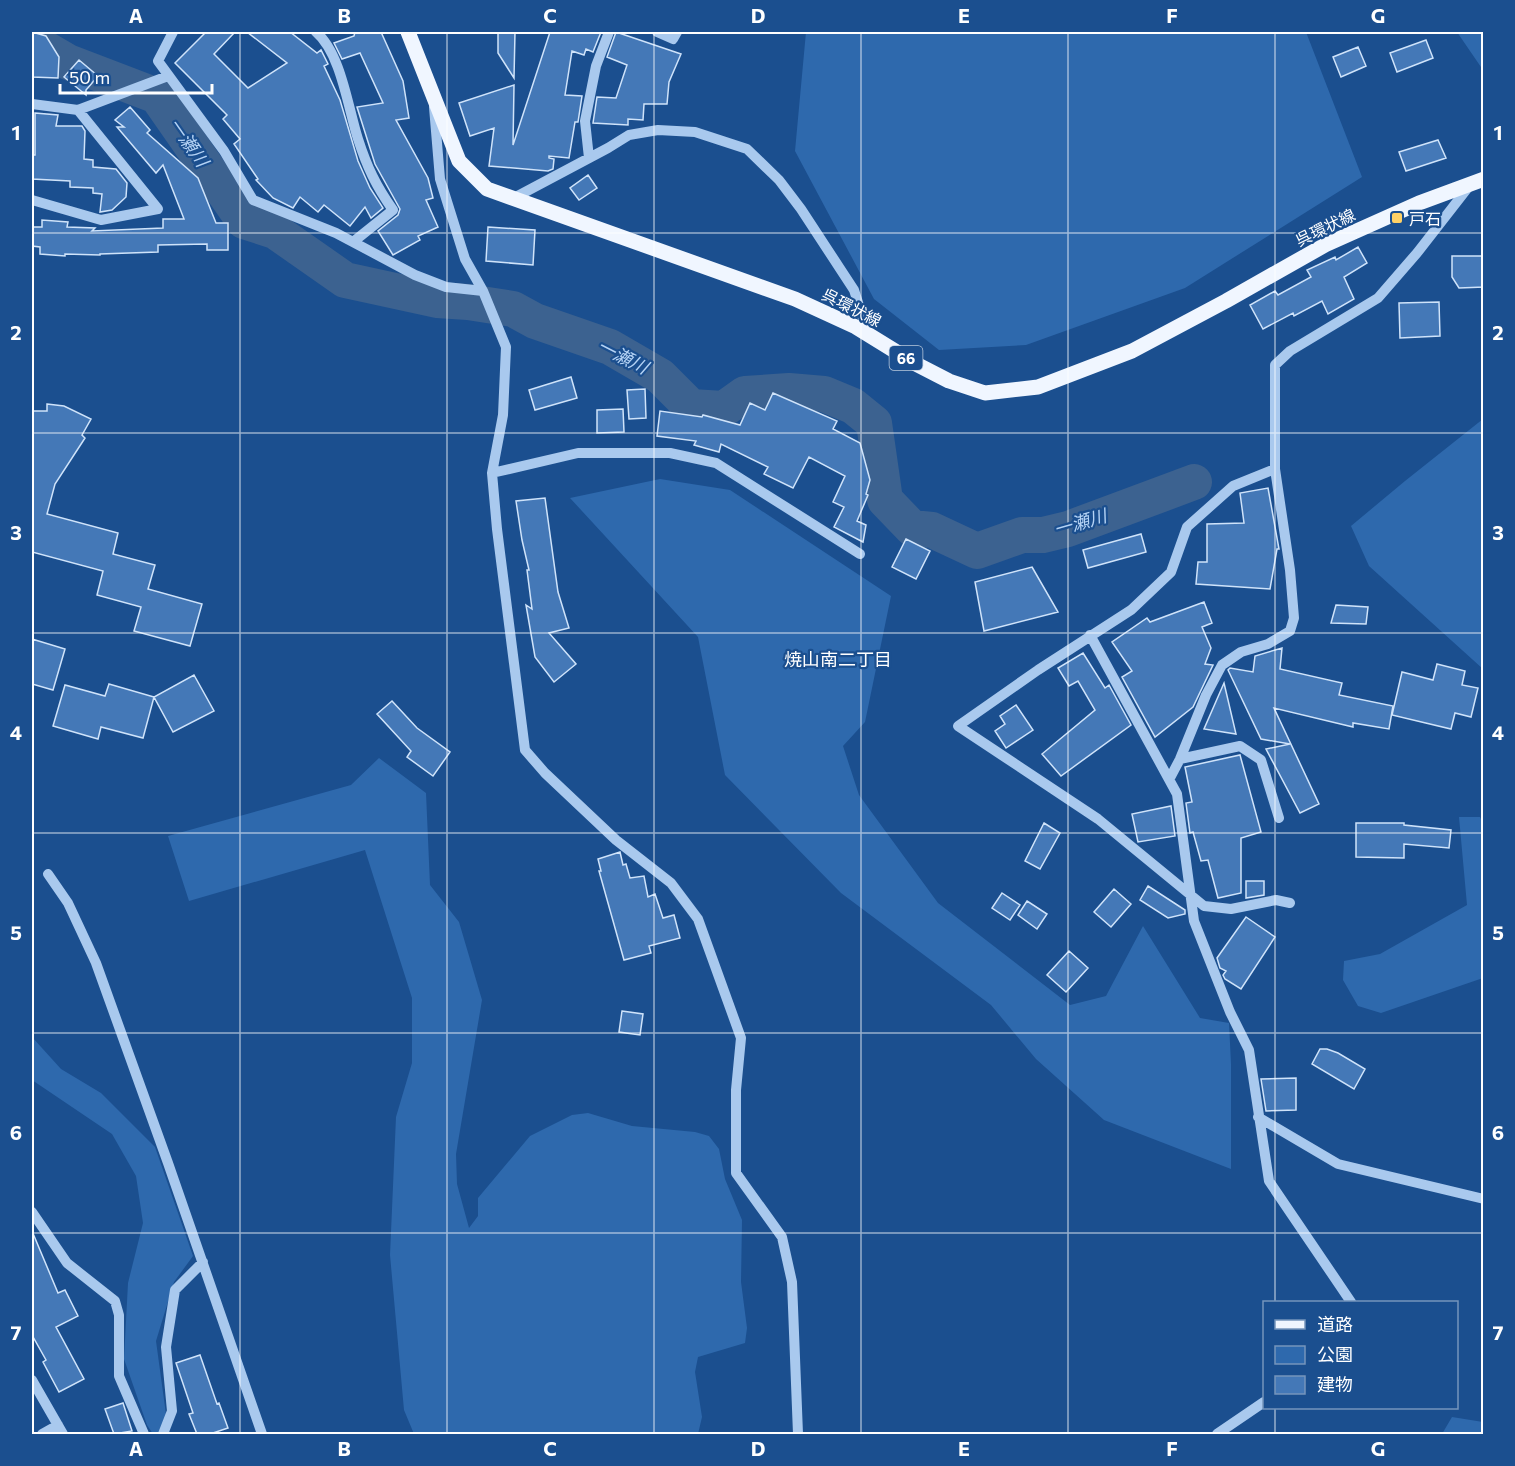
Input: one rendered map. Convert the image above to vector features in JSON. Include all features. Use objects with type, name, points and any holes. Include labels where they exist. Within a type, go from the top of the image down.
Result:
[{"type":"main road","name":"呉環状線","points":[[408,32],[459,161],[487,189],[795,298],[868,334],[916,364],[949,381],[986,393],[1038,387],[1132,351],[1325,245],[1419,203],[1478,181]]},
{"type":"street","points":[[173,32],[158,61],[224,152],[253,200],[336,233],[415,275],[446,287],[483,291]]},
{"type":"street","points":[[316,32],[328,45],[344,86],[358,140],[375,183],[393,210],[353,242]]},
{"type":"street","points":[[589,158],[585,121],[596,66],[609,32]]},
{"type":"street","points":[[657,32],[673,39],[677,32]]},
{"type":"street","points":[[32,104],[78,110],[168,76]]},
{"type":"street","points":[[433,98],[440,179],[465,259],[483,291],[506,347],[502,415],[492,473],[498,541],[525,750],[545,773],[616,840],[671,883],[698,919],[741,1038],[736,1090],[736,1173],[782,1237],[792,1282],[798,1434]]},
{"type":"street","points":[[32,200],[100,220],[158,209],[78,110]]},
{"type":"street","points":[[512,199],[629,135],[658,130],[695,132],[747,150],[780,180],[819,236],[854,290],[868,334]]},
{"type":"street","points":[[1170,778],[1206,695],[1222,665],[1241,652],[1268,644],[1290,631],[1293,618],[1290,580],[1275,469],[1275,365],[1290,351],[1378,298],[1478,181]]},
{"type":"street","points":[[492,473],[578,453],[670,453],[716,463],[860,554]]},
{"type":"street","points":[[1275,469],[1233,486],[1187,527],[1171,572],[1131,610],[1090,635],[958,726],[1098,819],[1204,906],[1231,909],[1276,900],[1290,903]]},
{"type":"street","points":[[1090,635],[1177,794],[1194,921],[1230,1012],[1248,1050],[1269,1180],[1350,1301]]},
{"type":"street","points":[[1180,759],[1240,746],[1261,760],[1279,818]]},
{"type":"street","points":[[48,874],[68,903],[96,963],[262,1434]]},
{"type":"street","points":[[1258,1117],[1338,1164],[1484,1199]]},
{"type":"street","points":[[32,1212],[67,1263],[115,1300],[119,1315],[119,1376],[144,1434]]},
{"type":"street","points":[[163,1434],[172,1411],[166,1347],[175,1290],[202,1262]]},
{"type":"street","points":[[32,1380],[61,1430],[42,1434]]},
{"type":"street","points":[[1217,1434],[1263,1403]]},
{"type":"green space","points":[[806,32],[1306,32],[1362,177],[1185,288],[1026,345],[939,350],[874,299],[795,151]]},
{"type":"green space","points":[[1457,32],[1483,32],[1483,70]]},
{"type":"green space","points":[[1483,419],[1483,669],[1369,566],[1351,526]]},
{"type":"green space","points":[[660,479],[730,490],[891,596],[865,722],[843,746],[859,795],[938,903],[1070,1005],[1106,996],[1143,926],[1200,1018],[1229,1023],[1231,1169],[1104,1120],[1036,1059],[991,1005],[841,893],[725,775],[698,637],[570,498]]},
{"type":"green space","points":[[379,758],[426,793],[430,885],[459,922],[482,1000],[456,1154],[457,1184],[469,1228],[478,1216],[478,1198],[530,1136],[572,1115],[588,1113],[632,1126],[695,1132],[709,1136],[719,1149],[725,1179],[742,1220],[741,1282],[747,1328],[745,1343],[698,1357],[695,1372],[702,1417],[698,1434],[414,1434],[404,1410],[390,1255],[396,1117],[412,1063],[412,998],[365,850],[189,901],[168,836],[351,785]]},
{"type":"green space","points":[[1459,817],[1480,817],[1483,823],[1483,978],[1381,1013],[1358,1006],[1343,980],[1344,961],[1380,954],[1467,905]]},
{"type":"green space","points":[[32,1037],[61,1069],[101,1093],[155,1147],[193,1256],[174,1282],[156,1341],[168,1429],[171,1434],[153,1434],[147,1425],[124,1359],[128,1283],[143,1223],[136,1176],[112,1134],[32,1080]]},
{"type":"green space","points":[[1452,1417],[1483,1422],[1483,1434],[1442,1434]]},
{"type":"building","points":[[32,32],[46,36],[59,57],[58,78],[32,77]]},
{"type":"building","points":[[206,32],[235,32],[214,54],[248,88],[287,63],[247,32],[290,32],[317,53],[321,50],[328,64],[324,66],[340,100],[358,161],[370,188],[383,208],[371,218],[365,207],[350,226],[324,205],[318,212],[300,197],[293,208],[273,198],[256,180],[258,179],[234,144],[240,139],[223,119],[227,115],[175,63]]},
{"type":"building","points":[[355,32],[381,32],[403,81],[409,118],[396,120],[428,178],[433,198],[426,200],[438,227],[418,236],[420,240],[393,255],[378,231],[398,215],[400,209],[375,164],[357,107],[383,103],[360,53],[342,59],[334,43],[354,36]]},
{"type":"building","points":[[498,32],[515,32],[514,78],[498,53]]},
{"type":"building","points":[[550,32],[601,32],[593,52],[586,49],[584,55],[572,51],[565,95],[582,96],[569,158],[549,156],[554,159],[553,169],[548,171],[489,166],[494,128],[470,136],[459,103],[514,85],[513,145]]},
{"type":"building","points":[[616,32],[681,54],[669,82],[667,104],[644,104],[643,120],[628,119],[628,125],[593,123],[597,97],[616,98],[627,65],[607,57]]},
{"type":"building","points":[[1426,40],[1433,58],[1397,72],[1390,53]]},
{"type":"building","points":[[1358,47],[1366,66],[1341,77],[1333,57]]},
{"type":"building","points":[[79,60],[98,76],[86,90],[86,95],[64,77]]},
{"type":"building","points":[[130,107],[150,130],[147,133],[198,178],[216,223],[228,223],[228,250],[207,250],[207,244],[158,245],[158,252],[65,254],[65,256],[40,254],[40,247],[32,246],[32,227],[42,227],[42,220],[68,222],[67,227],[95,228],[92,231],[163,228],[163,219],[184,219],[163,165],[156,173],[117,127],[124,127],[115,120]]},
{"type":"building","points":[[35,113],[58,115],[56,126],[82,126],[85,131],[84,159],[93,160],[93,167],[116,169],[127,183],[126,197],[112,210],[100,212],[102,194],[93,193],[93,188],[70,187],[70,181],[32,179],[32,155],[35,155]]},
{"type":"building","points":[[1438,140],[1446,158],[1406,171],[1399,152]]},
{"type":"building","points":[[588,175],[597,188],[579,200],[570,188]]},
{"type":"building","points":[[488,227],[535,230],[533,265],[486,261]]},
{"type":"building","points":[[1358,247],[1367,263],[1344,277],[1354,299],[1328,314],[1322,301],[1263,329],[1250,305],[1275,291],[1278,295],[1311,277],[1307,270],[1335,257],[1336,260]]},
{"type":"building","points":[[1452,256],[1484,256],[1484,287],[1459,288],[1452,277]]},
{"type":"building","points":[[1439,302],[1440,336],[1400,338],[1399,303]]},
{"type":"building","points":[[571,377],[577,398],[535,410],[529,390]]},
{"type":"building","points":[[645,389],[646,418],[629,419],[627,390]]},
{"type":"building","points":[[773,393],[837,421],[833,429],[860,443],[870,480],[866,494],[868,495],[857,521],[866,525],[863,542],[834,527],[844,507],[833,502],[845,476],[809,457],[793,488],[764,474],[768,467],[721,444],[719,452],[694,445],[696,441],[657,436],[660,411],[702,417],[703,415],[740,425],[750,403],[765,410]]},
{"type":"building","points":[[47,404],[64,406],[91,419],[82,435],[85,438],[55,484],[47,514],[118,533],[113,554],[155,565],[148,589],[202,604],[190,646],[134,631],[141,607],[97,595],[103,571],[32,552],[32,411],[47,411]]},
{"type":"building","points":[[623,409],[624,432],[597,433],[597,410]]},
{"type":"building","points":[[1268,488],[1279,549],[1277,549],[1270,589],[1196,584],[1198,562],[1207,562],[1207,524],[1244,523],[1240,493]]},
{"type":"building","points":[[545,498],[558,592],[569,628],[549,633],[576,664],[554,682],[535,657],[526,605],[532,609],[527,570],[529,570],[516,501]]},
{"type":"building","points":[[1141,534],[1146,552],[1088,568],[1083,550]]},
{"type":"building","points":[[906,539],[930,551],[916,579],[892,567]]},
{"type":"building","points":[[1032,567],[1058,612],[984,631],[975,582]]},
{"type":"building","points":[[1204,602],[1212,623],[1202,627],[1211,648],[1205,664],[1213,665],[1193,707],[1155,737],[1122,677],[1132,671],[1112,642],[1147,618],[1150,622]]},
{"type":"building","points":[[1336,605],[1368,607],[1366,624],[1331,623]]},
{"type":"building","points":[[32,639],[65,649],[53,690],[32,684]]},
{"type":"building","points":[[1282,648],[1280,669],[1342,683],[1339,695],[1393,706],[1389,729],[1353,723],[1353,727],[1274,708],[1319,804],[1300,813],[1266,749],[1290,744],[1261,739],[1228,670],[1230,668],[1253,672],[1255,656]]},
{"type":"building","points":[[1083,653],[1105,688],[1109,685],[1131,725],[1061,776],[1042,754],[1095,710],[1078,681],[1069,686],[1058,668]]},
{"type":"building","points":[[1437,664],[1465,671],[1462,685],[1478,688],[1471,717],[1455,713],[1451,729],[1392,715],[1402,672],[1433,680]]},
{"type":"building","points":[[194,675],[214,711],[173,732],[154,697]]},
{"type":"building","points":[[1224,683],[1236,734],[1204,729]]},
{"type":"building","points":[[109,684],[154,697],[143,738],[101,727],[98,739],[53,726],[65,685],[105,696]]},
{"type":"building","points":[[392,701],[417,728],[450,752],[433,776],[407,757],[411,751],[377,714]]},
{"type":"building","points":[[1016,705],[1033,730],[1006,748],[995,731],[1005,724],[1000,716]]},
{"type":"building","points":[[1240,755],[1261,832],[1241,838],[1241,893],[1218,898],[1208,860],[1201,861],[1193,832],[1190,833],[1186,803],[1192,802],[1185,767]]},
{"type":"building","points":[[1171,806],[1175,836],[1138,842],[1132,814]]},
{"type":"building","points":[[1044,823],[1060,833],[1040,869],[1025,861]]},
{"type":"building","points":[[1356,823],[1404,823],[1404,825],[1451,830],[1449,848],[1404,844],[1404,858],[1356,857]]},
{"type":"building","points":[[620,852],[623,865],[626,864],[630,878],[644,876],[648,897],[655,894],[663,918],[674,915],[680,938],[649,946],[651,953],[624,960],[599,871],[601,871],[598,859]]},
{"type":"building","points":[[1246,881],[1264,881],[1264,895],[1246,898]]},
{"type":"building","points":[[1148,886],[1185,910],[1185,914],[1168,918],[1140,900]]},
{"type":"building","points":[[1114,889],[1131,904],[1111,927],[1094,912]]},
{"type":"building","points":[[1002,893],[1020,905],[1010,920],[992,908]]},
{"type":"building","points":[[1027,901],[1047,914],[1037,929],[1018,915]]},
{"type":"building","points":[[1246,917],[1275,937],[1241,989],[1225,979],[1223,975],[1226,971],[1220,968],[1217,958]]},
{"type":"building","points":[[1069,951],[1088,968],[1066,992],[1047,975]]},
{"type":"building","points":[[622,1011],[643,1014],[640,1035],[619,1032]]},
{"type":"building","points":[[1320,1049],[1338,1053],[1365,1069],[1354,1089],[1312,1064]]},
{"type":"building","points":[[1296,1078],[1296,1110],[1266,1111],[1261,1079]]},
{"type":"building","points":[[32,1231],[58,1293],[65,1290],[78,1316],[56,1327],[84,1379],[59,1392],[43,1362],[46,1360],[32,1335]]},
{"type":"building","points":[[200,1355],[228,1428],[210,1434],[197,1434],[189,1414],[193,1413],[176,1363]]},
{"type":"building","points":[[123,1403],[132,1431],[114,1434],[105,1409]]},
{"type":"waterway","name":"一瀬川","points":[[32,41],[68,62],[157,96],[244,221],[275,231],[345,280],[437,300],[513,309],[535,321],[610,347],[660,376],[691,407],[724,409],[745,394],[789,391],[824,394],[853,406],[874,423],[885,500],[912,528],[932,530],[977,551],[1022,535],[1043,535],[1068,529],[1194,482]]},
{"type":"place","name":"戸石","points":[[1397,218]]},
{"type":"district","name":"焼山南二丁目","points":[[838,659]]}]
